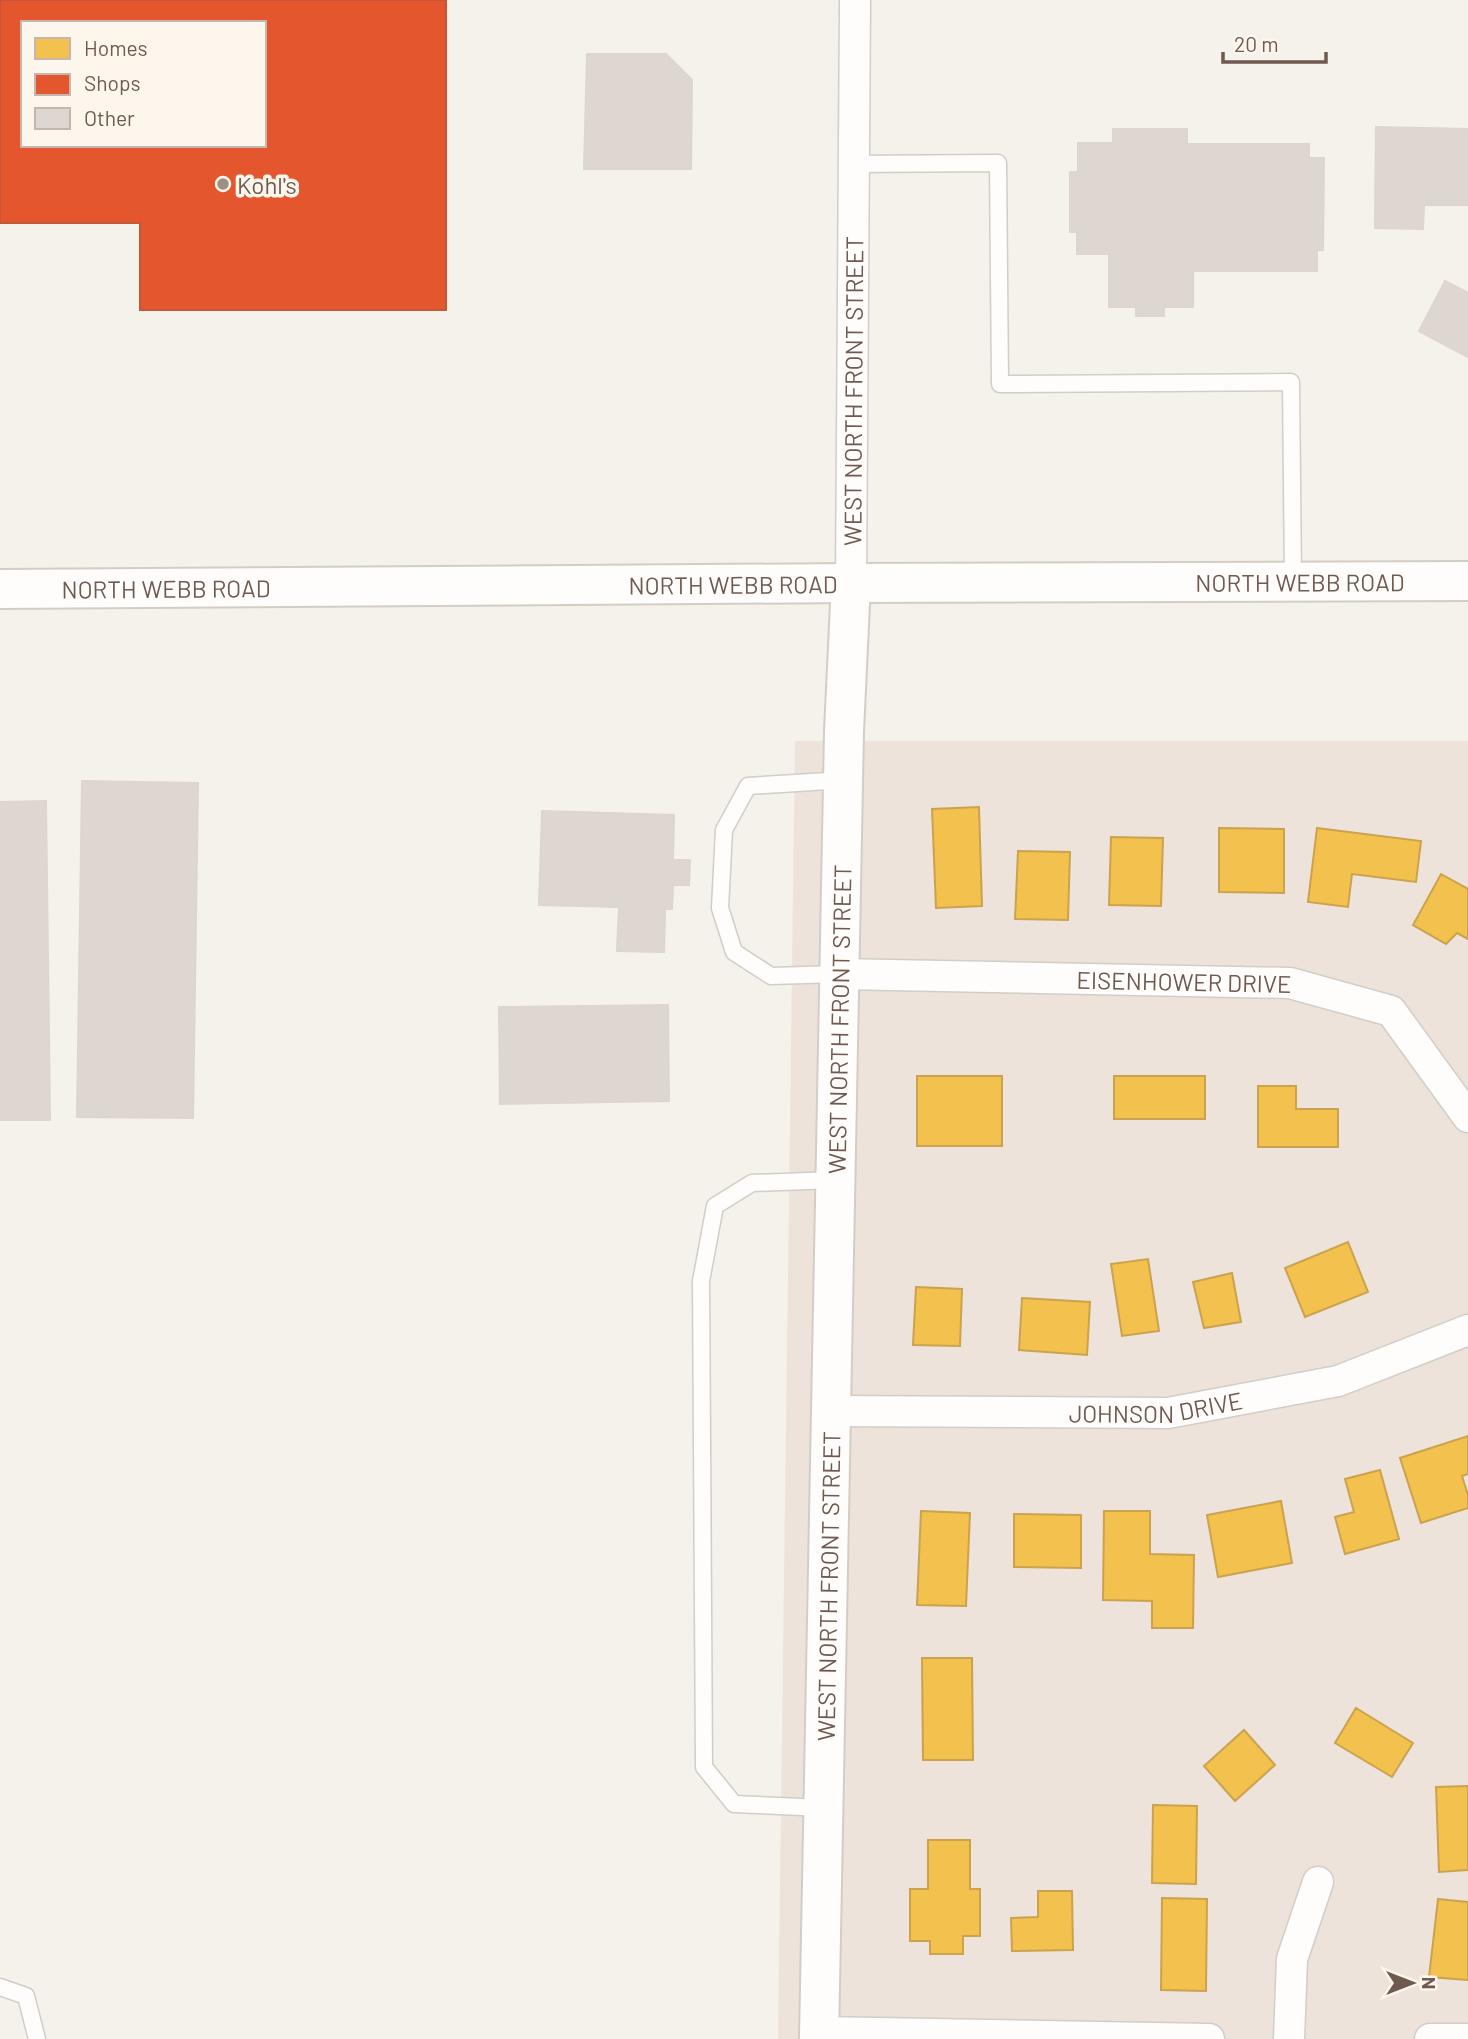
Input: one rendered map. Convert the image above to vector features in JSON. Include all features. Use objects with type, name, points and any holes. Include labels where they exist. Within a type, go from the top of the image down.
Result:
[{"type":"street","name":"WEST NORTH FRONT STREET","points":[[819,2035],[834,1180],[844,731],[851,583],[855,0]]},
{"type":"street","name":"NORTH WEBB ROAD","points":[[0,589],[1468,582]]},
{"type":"street","name":"EISENHOWER DRIVE","points":[[839,974],[1290,983],[1391,1011],[1468,1117]]},
{"type":"street","name":"JOHNSON DRIVE","points":[[830,1411],[1168,1413],[1338,1381],[1468,1330]]},
{"type":"street","points":[[1289,2039],[1292,1959],[1318,1882]]},
{"type":"street","points":[[819,2035],[1209,2039]]},
{"type":"street","points":[[1430,2039],[1468,2039]]},
{"type":"lane","points":[[854,164],[998,163],[1000,384],[1291,382],[1293,582]]},
{"type":"lane","points":[[839,974],[771,976],[734,952],[720,908],[724,830],[748,786],[844,780]]},
{"type":"lane","points":[[824,1808],[734,1804],[704,1767],[701,1281],[715,1206],[752,1183],[834,1180]]},
{"type":"lane","points":[[0,1987],[26,1996],[37,2039]]},
{"type":"shaded area","points":[[795,741],[1468,741],[1468,2039],[778,2039]]},
{"type":"building: Homes","points":[[979,807],[982,906],[936,908],[932,809]]},
{"type":"building: Homes","points":[[1219,828],[1284,829],[1284,893],[1219,892]]},
{"type":"building: Homes","points":[[1317,828],[1421,841],[1416,882],[1352,874],[1348,907],[1308,902]]},
{"type":"building: Homes","points":[[1111,837],[1163,838],[1161,906],[1109,905]]},
{"type":"building: Homes","points":[[1018,851],[1070,852],[1068,920],[1015,919]]},
{"type":"building: Homes","points":[[1441,874],[1468,889],[1468,939],[1457,933],[1446,944],[1413,925]]},
{"type":"building: Homes","points":[[917,1076],[1002,1076],[1002,1146],[917,1146]]},
{"type":"building: Homes","points":[[1114,1076],[1205,1076],[1205,1119],[1114,1119]]},
{"type":"building: Homes","points":[[1258,1086],[1296,1086],[1296,1109],[1338,1109],[1338,1147],[1258,1147]]},
{"type":"building: Homes","points":[[1348,1242],[1368,1292],[1305,1317],[1285,1268]]},
{"type":"building: Homes","points":[[1148,1259],[1159,1331],[1122,1336],[1111,1264]]},
{"type":"building: Homes","points":[[1232,1273],[1241,1322],[1204,1328],[1193,1282]]},
{"type":"building: Homes","points":[[916,1287],[962,1289],[960,1346],[913,1345]]},
{"type":"building: Homes","points":[[1022,1298],[1090,1302],[1087,1355],[1019,1350]]},
{"type":"building: Homes","points":[[1468,1436],[1468,1474],[1462,1476],[1468,1495],[1468,1508],[1421,1523],[1400,1458]]},
{"type":"building: Homes","points":[[1380,1470],[1399,1539],[1345,1554],[1335,1517],[1354,1512],[1345,1479]]},
{"type":"building: Homes","points":[[1281,1501],[1292,1563],[1218,1577],[1207,1515]]},
{"type":"building: Homes","points":[[921,1511],[970,1513],[966,1606],[917,1605]]},
{"type":"building: Homes","points":[[1104,1511],[1150,1511],[1150,1554],[1194,1555],[1193,1628],[1152,1628],[1152,1601],[1103,1600]]},
{"type":"building: Homes","points":[[1014,1514],[1081,1515],[1081,1568],[1014,1567]]},
{"type":"building: Homes","points":[[922,1658],[972,1658],[973,1760],[923,1760]]},
{"type":"building: Homes","points":[[1356,1708],[1413,1743],[1392,1777],[1335,1743]]},
{"type":"building: Homes","points":[[1244,1730],[1275,1765],[1235,1801],[1204,1766]]},
{"type":"building: Homes","points":[[1468,1786],[1468,1870],[1439,1872],[1436,1787]]},
{"type":"building: Homes","points":[[1153,1805],[1197,1806],[1196,1884],[1152,1883]]},
{"type":"building: Homes","points":[[928,1840],[970,1840],[970,1889],[980,1889],[980,1936],[963,1936],[963,1954],[930,1954],[930,1941],[910,1941],[910,1889],[928,1889]]},
{"type":"building: Homes","points":[[1038,1891],[1072,1891],[1073,1950],[1012,1951],[1011,1918],[1038,1917]]},
{"type":"building: Homes","points":[[1162,1898],[1207,1899],[1206,1991],[1161,1990]]},
{"type":"building: Homes","points":[[1438,1899],[1468,1902],[1468,1980],[1429,1977]]},
{"type":"building: Shops","name":"Kohl's","points":[[0,0],[446,0],[446,310],[140,310],[140,223],[0,223]]},
{"type":"building: Other","points":[[587,54],[666,54],[692,80],[691,169],[584,169]]},
{"type":"building: Other","points":[[1376,127],[1468,129],[1468,205],[1424,205],[1423,229],[1375,228]]},
{"type":"building: Other","points":[[1113,129],[1187,129],[1187,144],[1309,144],[1309,158],[1324,158],[1323,250],[1317,250],[1317,271],[1193,271],[1193,307],[1164,307],[1164,316],[1136,316],[1136,307],[1109,307],[1109,254],[1077,254],[1077,232],[1070,232],[1070,172],[1078,172],[1078,143],[1113,143]]},
{"type":"building: Other","points":[[1445,281],[1468,293],[1468,357],[1419,331]]},
{"type":"building: Other","points":[[82,781],[198,783],[193,1118],[77,1117]]},
{"type":"building: Other","points":[[46,801],[50,1120],[0,1120],[0,802]]},
{"type":"building: Other","points":[[542,811],[674,815],[673,860],[690,860],[689,885],[673,885],[672,909],[665,909],[664,952],[617,951],[619,907],[539,905]]},
{"type":"building: Other","points":[[668,1005],[669,1101],[500,1104],[499,1007]]},
{"type":"place","name":"Kohl's","points":[[223,184]]}]
